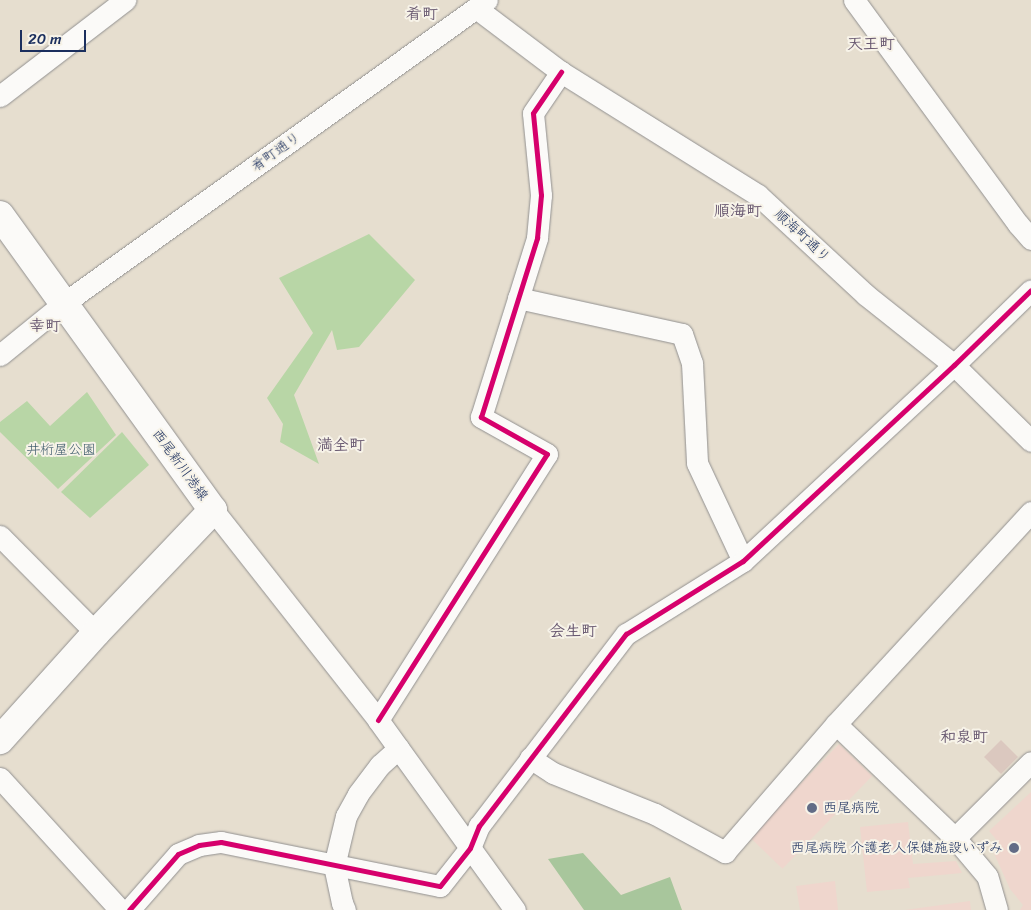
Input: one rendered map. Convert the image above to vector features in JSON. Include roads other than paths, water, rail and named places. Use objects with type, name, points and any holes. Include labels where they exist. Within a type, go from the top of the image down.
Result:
[{"type":"main road","name":"西尾新川港線","points":[[0,215],[212,510],[96,633],[0,740]]},
{"type":"street","points":[[0,96],[125,0]]},
{"type":"street","points":[[854,0],[1018,224],[1031,239]]},
{"type":"street","name":"順海町通り","points":[[482,4],[561,72],[758,195],[866,295],[954,365],[1031,441]]},
{"type":"street","name":"肴町通り","points":[[0,355],[64,303],[482,4]]},
{"type":"street","points":[[378,720],[547,454],[481,417],[537,238],[541,195],[533,113],[561,72]]},
{"type":"street","points":[[0,778],[119,909],[178,854],[200,845],[221,842],[440,886],[470,848],[479,826],[626,634],[743,561],[954,365],[1031,290]]},
{"type":"street","points":[[518,298],[682,334],[692,363],[697,463],[743,561]]},
{"type":"street","points":[[212,510],[378,720],[516,910]]},
{"type":"street","points":[[530,758],[553,772],[655,814],[725,852],[836,724],[1031,512]]},
{"type":"street","points":[[0,536],[96,633]]},
{"type":"street","points":[[836,724],[955,838],[987,876],[998,910]]},
{"type":"street","points":[[345,910],[334,866],[346,816],[358,794],[380,766],[399,748]]},
{"type":"street","points":[[955,838],[1031,762]]},
{"type":"place","name":"西尾病院","points":[[812,808]]},
{"type":"place","name":"西尾病院 介護老人保健施設いずみ","points":[[1014,848]]},
{"type":"district","name":"肴町","points":[[422,14]]},
{"type":"district","name":"天王町","points":[[871,44]]},
{"type":"district","name":"順海町","points":[[738,211]]},
{"type":"district","name":"幸町","points":[[45,326]]},
{"type":"district","name":"満全町","points":[[341,445]]},
{"type":"district","name":"会生町","points":[[573,631]]},
{"type":"district","name":"和泉町","points":[[964,737]]},
{"type":"park label","name":"井桁屋公園","points":[[61,450]]}]
